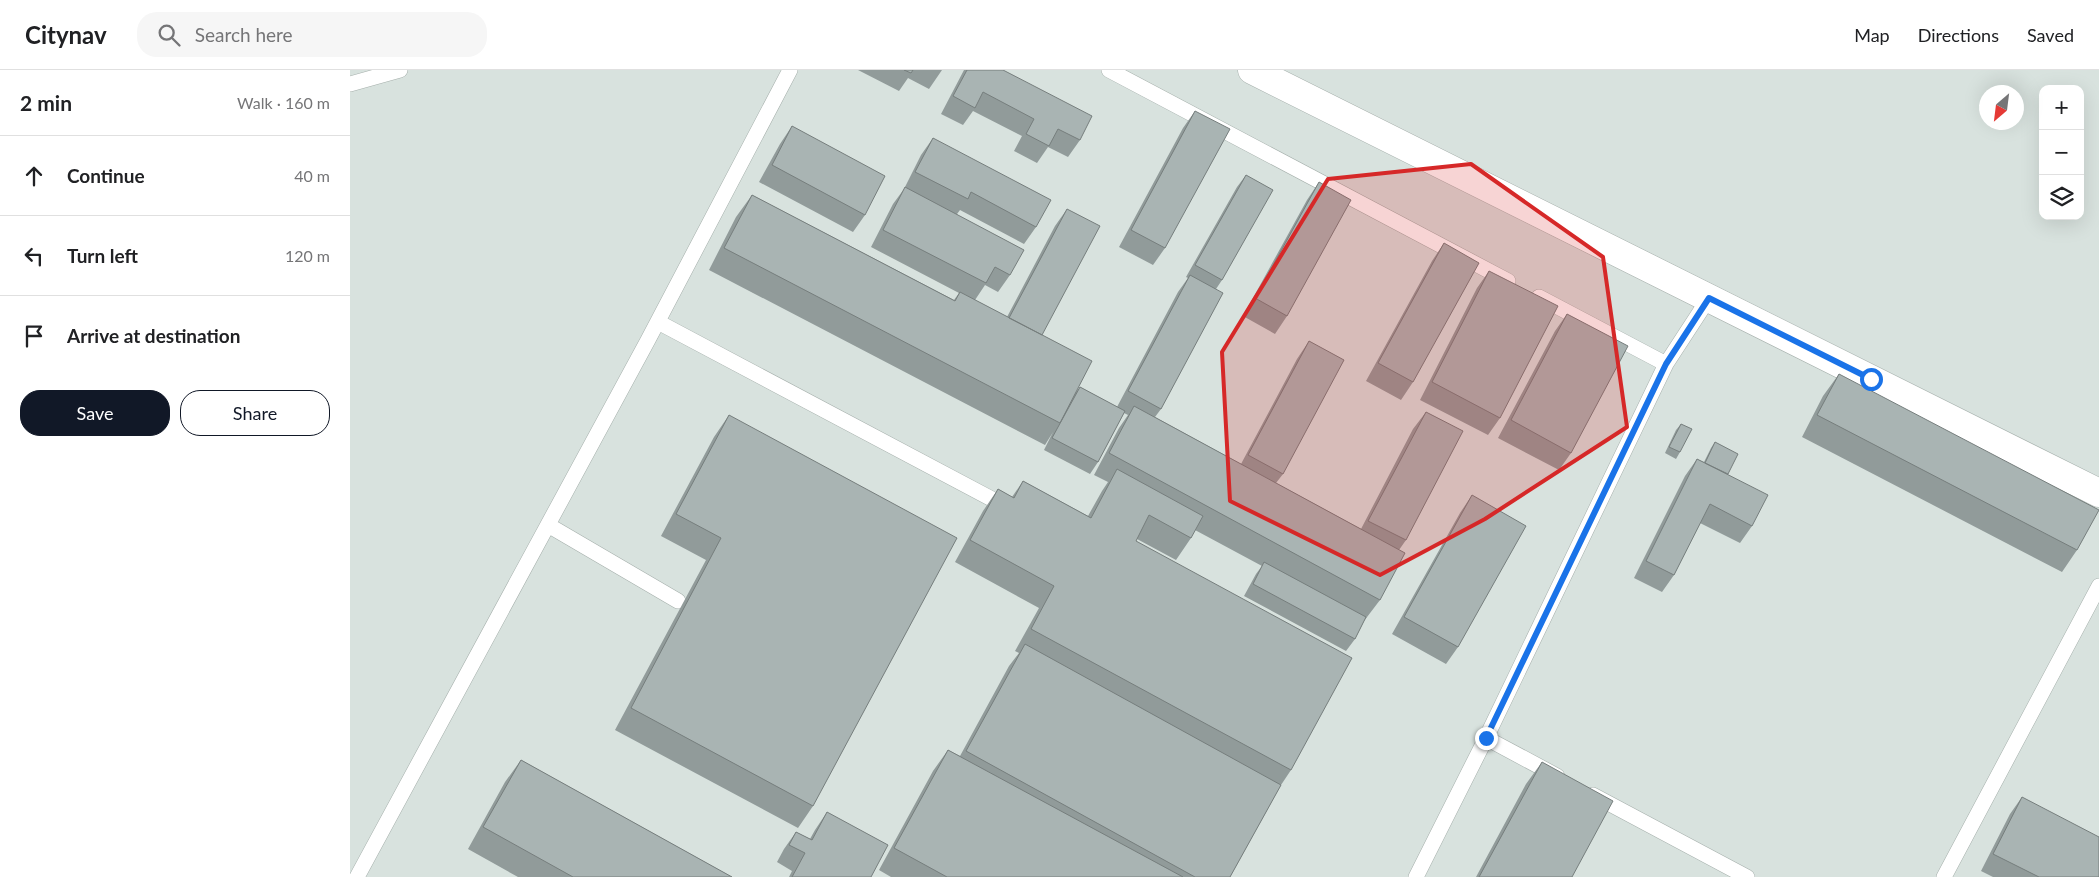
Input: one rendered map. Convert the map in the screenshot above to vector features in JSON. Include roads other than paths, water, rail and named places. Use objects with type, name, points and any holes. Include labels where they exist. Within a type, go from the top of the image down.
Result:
[{"type":"street","points":[[1252,70],[2099,492]]},
{"type":"lane","points":[[350,84],[400,70]]},
{"type":"lane","points":[[357,877],[658,322],[790,70]]},
{"type":"lane","points":[[1109,70],[1666,364]]},
{"type":"lane","points":[[1416,877],[1486,738],[1666,364],[1709,298]]},
{"type":"lane","points":[[658,322],[1005,506]]},
{"type":"lane","points":[[548,525],[678,601]]},
{"type":"lane","points":[[1944,877],[2099,586]]},
{"type":"lane","points":[[1486,738],[1747,877]]}]
